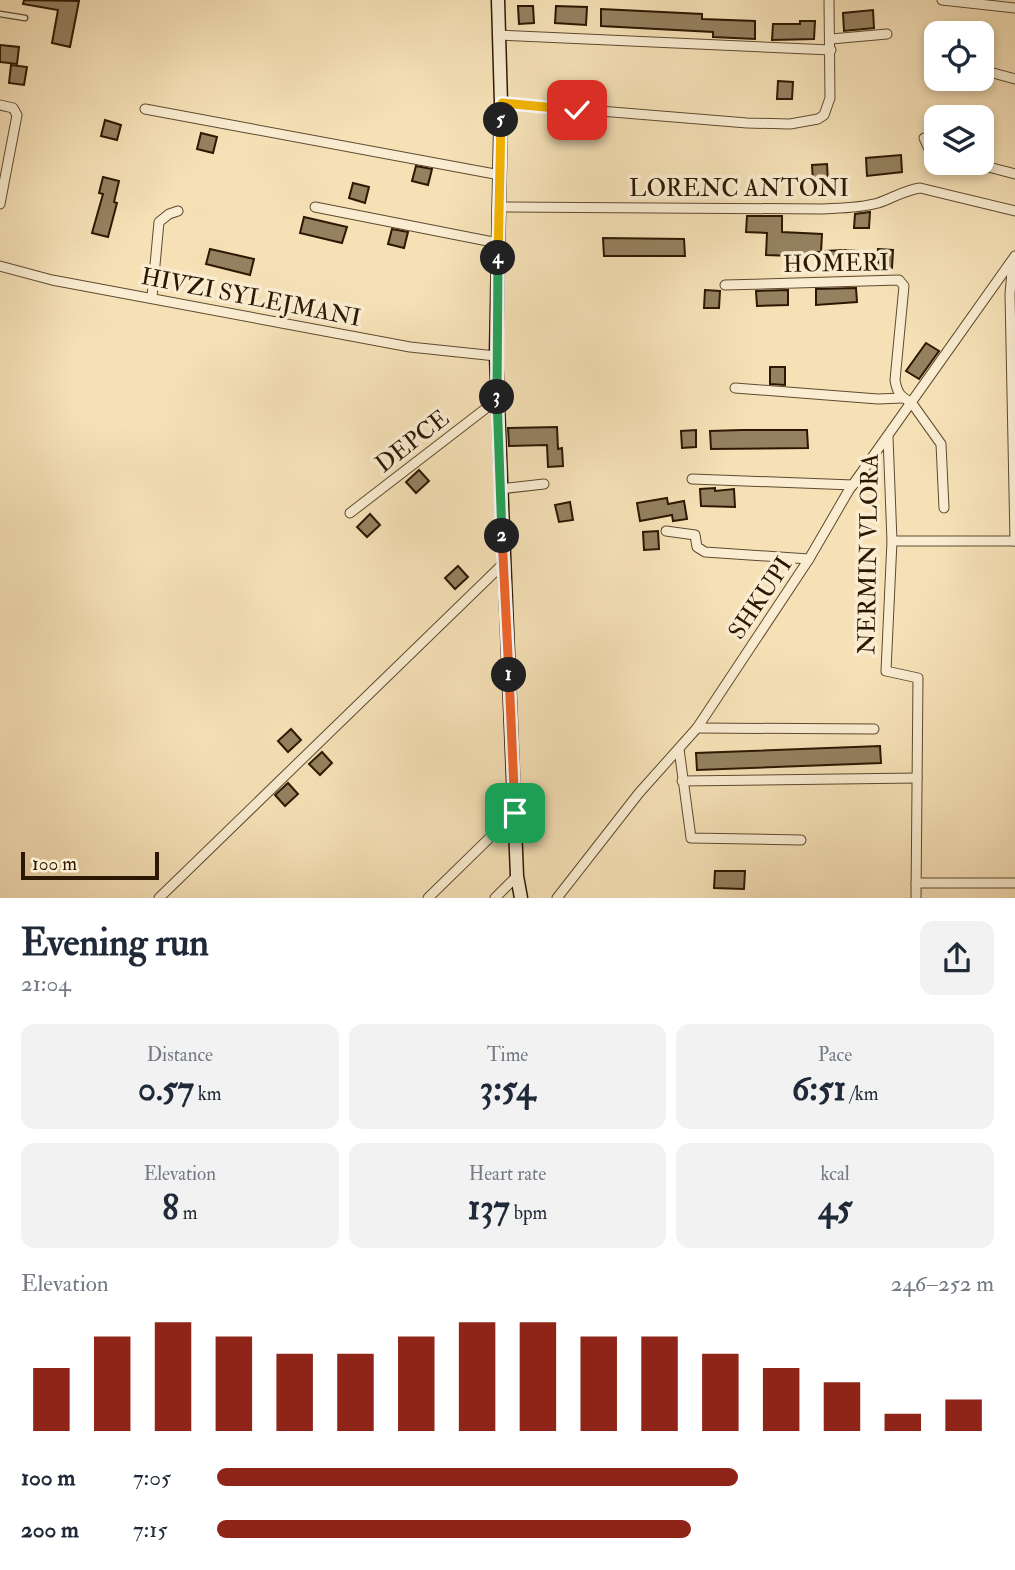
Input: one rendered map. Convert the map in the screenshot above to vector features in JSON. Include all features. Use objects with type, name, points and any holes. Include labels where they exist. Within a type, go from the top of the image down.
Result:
[{"type":"main road","points":[[498,0],[502,103],[496,356],[517,876],[522,898]]},
{"type":"street","points":[[502,103],[790,124],[818,119],[824,115],[830,98],[829,0]]},
{"type":"street","points":[[942,0],[1015,8]]},
{"type":"street","points":[[831,39],[887,34]]},
{"type":"street","points":[[498,35],[831,50]]},
{"type":"street","points":[[994,73],[1015,79]]},
{"type":"street","points":[[0,105],[13,108],[17,114],[0,204]]},
{"type":"street","points":[[145,109],[500,174]]},
{"type":"street","points":[[994,168],[1015,174]]},
{"type":"street","name":"LORENC ANTONI","points":[[499,207],[823,209],[861,207],[920,188],[1015,211]]},
{"type":"street","points":[[314,206],[498,243]]},
{"type":"street","points":[[152,297],[159,222],[178,211]]},
{"type":"street","points":[[892,541],[1015,541],[1010,295],[1014,258]]},
{"type":"street","name":"SHKUPI","points":[[557,898],[639,793],[697,728],[809,559],[853,485],[888,437],[907,400],[1014,258]]},
{"type":"street","name":"HIVZI SYLEJMANI","points":[[0,266],[52,280],[410,347],[496,356]]},
{"type":"street","name":"HOMERI","points":[[725,285],[899,280],[904,286],[895,380],[897,391],[907,400]]},
{"type":"street","points":[[735,388],[907,400],[941,444],[944,508]]},
{"type":"street","name":"DEPCE","points":[[350,513],[498,399]]},
{"type":"street","name":"NERMIN VLORA","points":[[888,437],[892,541],[886,671],[918,678],[916,898]]},
{"type":"street","points":[[692,479],[853,485]]},
{"type":"street","points":[[500,489],[544,484]]},
{"type":"street","points":[[666,531],[695,535],[697,547],[705,552],[809,559]]},
{"type":"street","points":[[159,898],[503,563]]},
{"type":"street","points":[[697,728],[874,729]]},
{"type":"street","points":[[679,749],[691,838],[801,841]]},
{"type":"street","points":[[682,781],[917,778]]},
{"type":"street","points":[[428,898],[515,813]]},
{"type":"street","points":[[495,898],[517,876]]},
{"type":"street","points":[[916,883],[1015,883]]},
{"type":"lane","points":[[0,14],[25,18]]},
{"type":"building","points":[[24,0],[79,1],[70,47],[52,43],[58,10],[23,4]]},
{"type":"building","points":[[518,6],[533,6],[534,23],[519,24]]},
{"type":"building","points":[[556,6],[587,7],[586,25],[555,23]]},
{"type":"building","points":[[601,9],[702,14],[702,19],[755,21],[755,39],[713,37],[713,32],[601,26]]},
{"type":"building","points":[[873,10],[874,28],[844,31],[843,13]]},
{"type":"building","points":[[800,21],[815,21],[814,39],[772,40],[773,24],[800,24]]},
{"type":"building","points":[[0,45],[19,47],[17,64],[0,62]]},
{"type":"building","points":[[11,65],[27,67],[24,85],[9,83]]},
{"type":"building","points":[[778,81],[793,82],[792,99],[777,99]]},
{"type":"building","points":[[105,120],[121,125],[117,140],[101,136]]},
{"type":"building","points":[[201,133],[217,137],[213,153],[197,149]]},
{"type":"building","points":[[901,155],[902,172],[867,176],[866,158]]},
{"type":"building","points":[[827,164],[828,182],[813,182],[812,165]]},
{"type":"building","points":[[416,166],[432,169],[428,185],[412,181]]},
{"type":"building","points":[[103,177],[119,181],[114,202],[117,203],[108,237],[92,233],[103,194],[99,193]]},
{"type":"building","points":[[353,183],[369,187],[365,203],[349,198]]},
{"type":"building","points":[[870,212],[869,228],[854,228],[855,214]]},
{"type":"building","points":[[747,216],[782,216],[782,232],[822,234],[821,252],[808,252],[808,271],[793,271],[793,256],[766,255],[767,233],[746,232]]},
{"type":"building","points":[[304,217],[347,227],[342,243],[300,233]]},
{"type":"building","points":[[392,229],[408,232],[404,248],[388,244]]},
{"type":"building","points":[[603,238],[684,239],[685,256],[604,256]]},
{"type":"building","points":[[210,249],[254,259],[250,275],[206,264]]},
{"type":"building","points":[[878,249],[893,250],[892,268],[878,267]]},
{"type":"building","points":[[825,251],[859,251],[858,268],[825,268]]},
{"type":"building","points":[[856,288],[857,302],[816,305],[816,289]]},
{"type":"building","points":[[705,290],[720,291],[719,308],[704,308]]},
{"type":"building","points":[[788,290],[788,305],[757,306],[756,291]]},
{"type":"building","points":[[926,343],[939,351],[919,379],[906,371]]},
{"type":"building","points":[[770,367],[785,367],[785,385],[770,384]]},
{"type":"building","points":[[557,427],[558,449],[562,448],[563,466],[548,467],[547,445],[509,446],[508,428]]},
{"type":"building","points":[[696,430],[696,447],[682,448],[681,431]]},
{"type":"building","points":[[807,430],[808,448],[711,449],[710,431]]},
{"type":"building","points":[[419,470],[429,481],[416,493],[406,482]]},
{"type":"building","points":[[715,488],[715,491],[734,489],[735,507],[701,506],[700,489]]},
{"type":"building","points":[[667,498],[668,504],[684,501],[687,519],[673,521],[672,515],[640,521],[637,503]]},
{"type":"building","points":[[570,502],[573,520],[559,522],[555,505]]},
{"type":"building","points":[[370,514],[380,525],[367,537],[357,527]]},
{"type":"building","points":[[658,531],[659,549],[644,550],[643,532]]},
{"type":"building","points":[[458,566],[468,577],[455,589],[445,578]]},
{"type":"building","points":[[291,729],[301,740],[288,752],[278,741]]},
{"type":"building","points":[[880,746],[881,763],[697,770],[696,753]]},
{"type":"building","points":[[322,752],[332,763],[320,775],[309,764]]},
{"type":"building","points":[[288,783],[298,794],[285,806],[275,795]]},
{"type":"building","points":[[715,871],[745,871],[744,889],[714,888]]},
{"type":"route","points":[[515,813],[496,356],[502,103],[577,110]]}]
